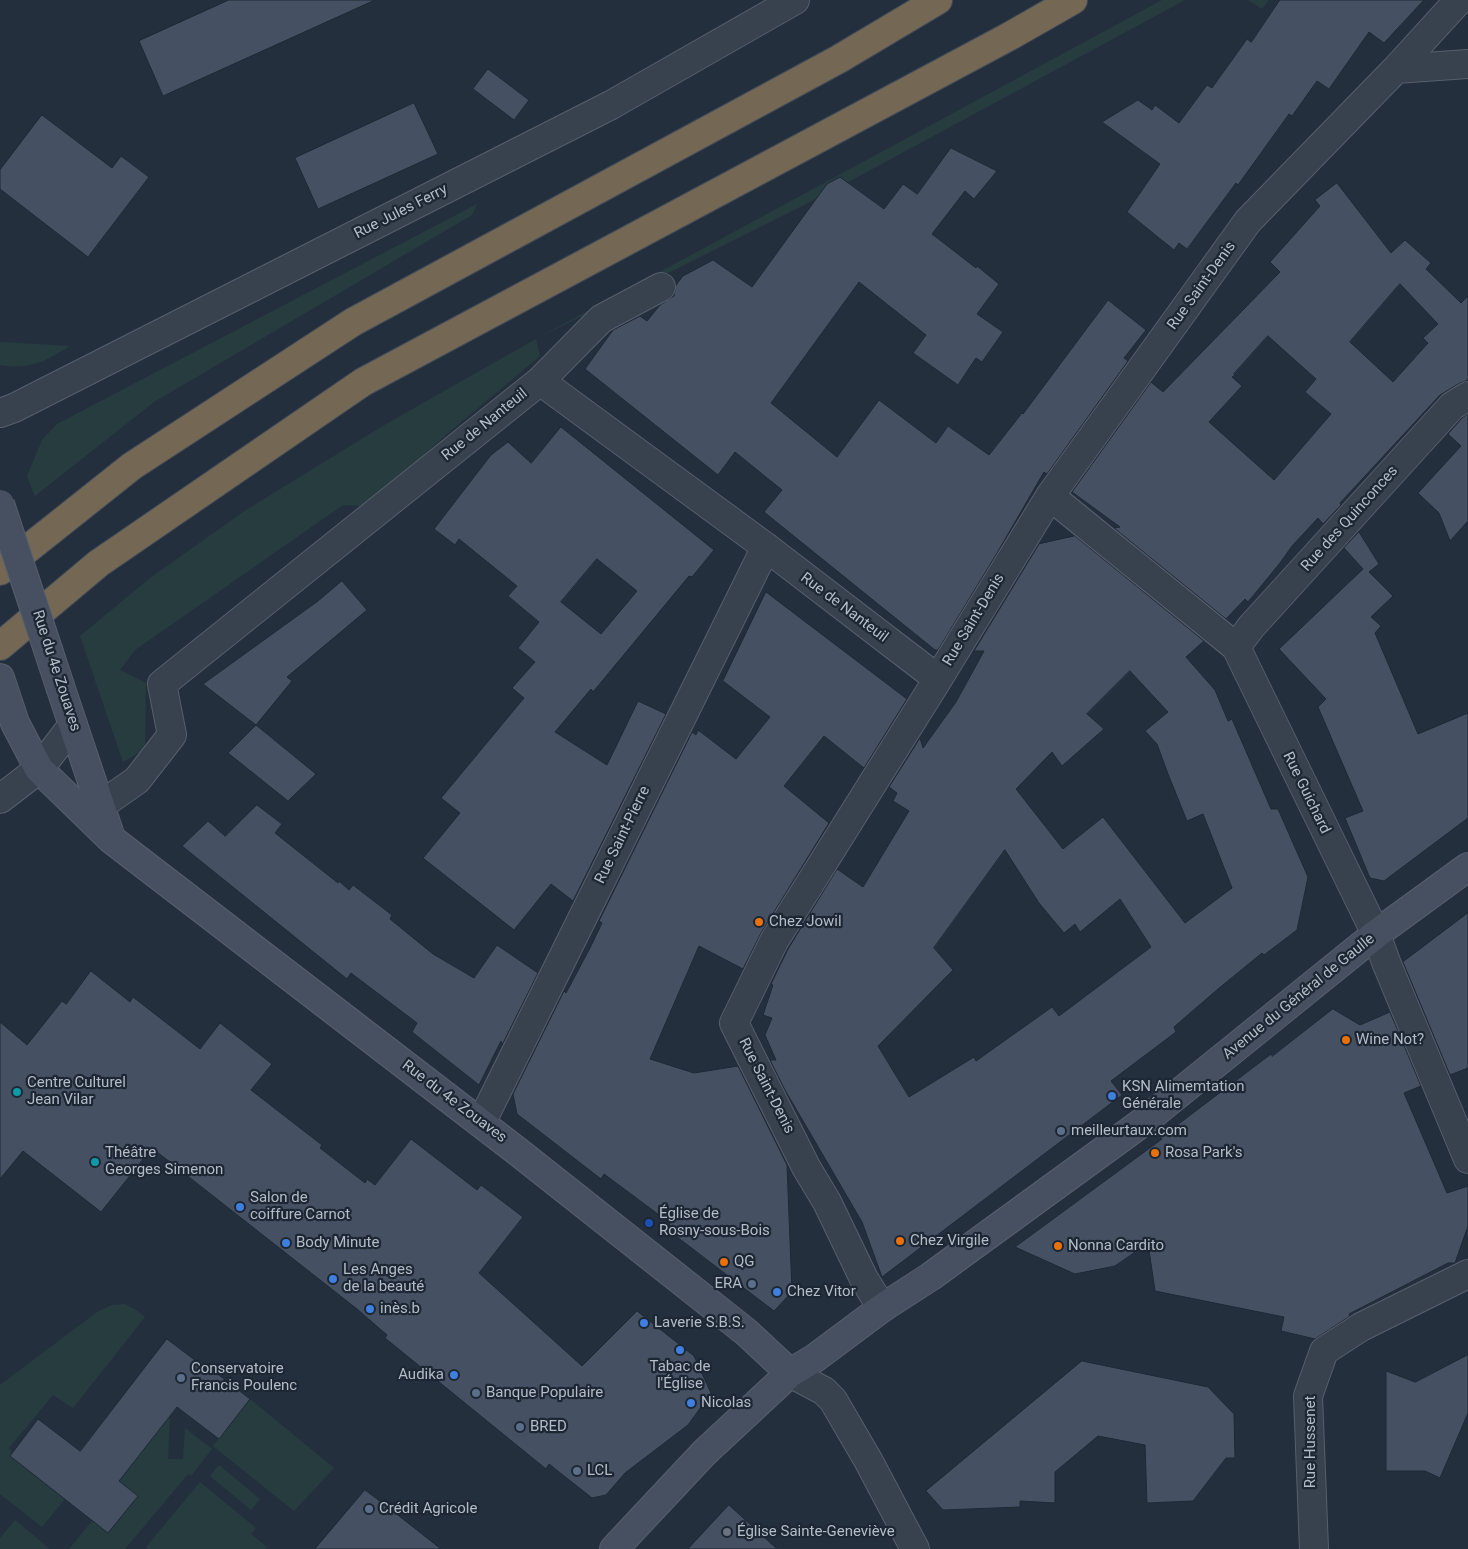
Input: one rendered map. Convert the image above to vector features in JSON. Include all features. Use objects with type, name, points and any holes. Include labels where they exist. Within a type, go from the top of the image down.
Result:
[{"type":"highway","points":[[0,571],[132,466],[353,322],[838,59],[938,0]]},
{"type":"highway","points":[[0,646],[99,563],[364,382],[1010,36],[1073,0]]},
{"type":"main road","name":"Rue du 4e Zouaves","points":[[0,504],[111,839]]},
{"type":"main road","name":"Rue du 4e Zouaves","points":[[0,678],[15,723],[39,769],[111,839],[481,1123],[746,1332],[790,1373]]},
{"type":"main road","name":"Avenue du Général de Gaulle","points":[[614,1549],[704,1453],[790,1373],[815,1358],[882,1308],[930,1277],[1147,1119],[1376,934],[1468,867]]},
{"type":"street","name":"Rue Jules Ferry","points":[[0,413],[14,408],[374,227],[611,105],[795,0]]},
{"type":"street","name":"Rue Saint-Denis","points":[[882,1308],[864,1279],[827,1202],[806,1168],[734,1023],[774,941],[1050,496],[1248,221],[1396,69],[1459,0]]},
{"type":"street","points":[[1396,69],[1468,64]]},
{"type":"street","points":[[540,381],[601,319],[661,287]]},
{"type":"street","name":"Rue de Nanteuil","points":[[100,806],[137,780],[172,735],[162,684],[540,381],[766,548],[938,679]]},
{"type":"street","name":"Rue des Quinconces","points":[[1236,647],[1251,627],[1452,406],[1468,396]]},
{"type":"street","name":"Rue Guichard","points":[[1050,496],[1236,647],[1376,934],[1468,1159]]},
{"type":"street","name":"Rue Saint-Pierre","points":[[481,1123],[766,548]]},
{"type":"street","points":[[0,799],[39,769],[73,725]]},
{"type":"street","name":"Rue Hussenet","points":[[1314,1549],[1308,1396],[1324,1352],[1362,1327],[1468,1274]]},
{"type":"street","points":[[790,1373],[824,1391],[833,1400],[868,1460],[915,1549]]},
{"type":"green space","points":[[1162,0],[1185,0],[828,193],[536,339]]},
{"type":"green space","points":[[1248,0],[1269,0],[1262,9]]},
{"type":"green space","points":[[477,204],[472,215],[154,402],[35,496],[27,476],[42,440],[57,424]]},
{"type":"green space","points":[[536,339],[540,356],[447,434],[367,506],[343,505],[135,650],[120,670],[146,683],[145,749],[123,762],[80,636],[150,578],[246,510],[386,424]]},
{"type":"green space","points":[[0,342],[70,346],[37,363],[11,366],[0,365]]},
{"type":"green space","points":[[125,1304],[145,1317],[73,1408],[53,1395],[9,1448],[12,1453],[10,1456],[65,1499],[42,1527],[0,1494],[0,1385],[97,1312],[112,1305]]},
{"type":"green space","points":[[250,1399],[334,1468],[294,1511],[213,1446]]},
{"type":"green space","points":[[170,1416],[168,1459],[183,1459],[185,1428],[212,1449],[191,1476],[188,1474],[125,1549],[69,1549],[93,1520],[109,1532],[137,1496],[119,1481]]},
{"type":"green space","points":[[219,1465],[260,1499],[251,1510],[210,1476]]},
{"type":"green space","points":[[200,1482],[256,1528],[251,1534],[267,1547],[265,1549],[148,1549],[146,1547]]},
{"type":"green space","points":[[15,1520],[50,1549],[0,1549],[0,1538]]},
{"type":"building","points":[[229,0],[375,0],[163,96],[139,41]]},
{"type":"building","points":[[1280,0],[1424,0],[1384,43],[1369,32],[1329,89],[1317,81],[1292,116],[1289,114],[1238,185],[1236,183],[1187,249],[1179,243],[1174,250],[1127,212],[1160,164],[1102,122],[1138,100],[1152,110],[1155,105],[1179,123],[1207,85],[1212,88],[1247,39],[1251,42]]},
{"type":"building","points":[[488,69],[529,100],[514,120],[473,89]]},
{"type":"building","points":[[414,103],[438,154],[318,209],[295,158]]},
{"type":"building","points":[[42,115],[112,168],[121,156],[149,177],[88,257],[0,189],[0,170]]},
{"type":"building","points":[[951,148],[997,171],[974,199],[965,191],[932,234],[999,284],[977,314],[1003,332],[982,362],[976,358],[958,385],[913,353],[926,335],[859,282],[771,403],[837,457],[879,400],[936,443],[948,426],[989,455],[1023,414],[1108,300],[1146,330],[1124,358],[1128,361],[1047,474],[1044,472],[938,650],[935,650],[764,512],[782,490],[735,452],[718,475],[585,369],[613,330],[640,316],[647,321],[660,305],[674,296],[676,285],[683,276],[713,260],[752,287],[827,184],[840,177],[884,209],[903,184],[917,194]]},
{"type":"building","points":[[1337,183],[1391,253],[1405,240],[1431,263],[1426,269],[1461,303],[1468,296],[1468,380],[1440,395],[1340,503],[1341,505],[1323,524],[1318,518],[1292,546],[1248,602],[1245,599],[1226,619],[1114,528],[1120,527],[1072,492],[1151,382],[1163,392],[1280,272],[1270,262],[1320,206],[1315,200]],"holes":[[[1400,284],[1438,324],[1423,338],[1428,343],[1393,382],[1350,342]],[[1268,336],[1316,379],[1305,392],[1331,414],[1274,480],[1209,422],[1242,386],[1232,377]]]},
{"type":"building","points":[[1468,414],[1468,521],[1450,541],[1439,513],[1418,493],[1461,446],[1448,434]]},
{"type":"building","points":[[561,427],[714,550],[692,577],[689,576],[593,692],[591,689],[555,732],[607,765],[638,701],[666,714],[573,901],[551,884],[514,930],[423,858],[460,813],[441,798],[524,698],[512,688],[535,662],[518,648],[539,622],[508,596],[517,586],[459,539],[455,545],[434,529],[491,455],[508,442],[531,463]],"holes":[[[597,559],[637,591],[601,634],[561,602]]]},
{"type":"building","points":[[1359,532],[1379,564],[1369,572],[1393,596],[1371,617],[1381,626],[1375,633],[1418,734],[1468,713],[1468,818],[1384,881],[1370,878],[1345,818],[1363,811],[1318,707],[1326,699],[1279,649],[1363,569],[1344,548]]},
{"type":"building","points":[[1075,536],[1204,641],[1186,657],[1215,690],[1228,721],[1232,719],[1271,809],[1278,809],[1308,877],[1297,930],[1264,955],[1262,953],[1174,1027],[1176,1032],[1111,1081],[1122,1095],[882,1277],[862,1222],[785,1090],[770,1060],[776,1060],[765,1035],[772,1018],[763,1015],[773,985],[771,984],[788,949],[837,869],[863,887],[909,811],[893,801],[897,793],[889,787],[920,738],[923,748],[956,702],[984,651],[974,651],[1039,544]],"holes":[[[1130,671],[1168,712],[1145,731],[1157,744],[1187,821],[1203,814],[1232,888],[1185,923],[1103,817],[1063,849],[1016,789],[1052,752],[1062,766],[1104,729],[1087,714]],[[1005,850],[1039,903],[1064,933],[1075,924],[1080,932],[1120,899],[1151,947],[1059,1016],[1052,1007],[976,1061],[974,1057],[909,1097],[878,1046],[953,970],[934,948]]]},
{"type":"building","points":[[342,581],[367,610],[287,677],[292,681],[256,725],[203,684],[318,601]]},
{"type":"building","points":[[766,592],[907,699],[864,768],[824,736],[784,786],[829,823],[761,933],[743,969],[699,946],[650,1059],[694,1073],[738,1066],[787,1165],[792,1292],[774,1311],[668,1230],[670,1223],[604,1174],[601,1179],[517,1114],[513,1094],[564,991],[566,993],[590,948],[602,923],[599,921],[692,732],[696,735],[698,730],[736,759],[770,717],[723,681]]},
{"type":"building","points":[[256,725],[316,774],[288,801],[228,753]]},
{"type":"building","points":[[257,805],[282,824],[275,833],[338,883],[339,881],[349,890],[353,885],[392,915],[390,919],[433,954],[474,978],[497,945],[538,973],[502,1045],[501,1041],[479,1085],[412,1032],[417,1023],[351,973],[347,979],[182,846],[208,821],[225,836]]},
{"type":"building","points":[[1468,913],[1468,1068],[1450,1075],[1403,962]]},
{"type":"building","points":[[91,971],[130,1002],[133,997],[200,1049],[220,1023],[272,1064],[251,1090],[322,1145],[320,1148],[365,1183],[367,1179],[375,1185],[411,1139],[477,1190],[481,1185],[523,1217],[479,1273],[582,1366],[637,1311],[694,1356],[711,1393],[688,1425],[625,1473],[606,1495],[592,1498],[549,1464],[546,1469],[385,1338],[387,1335],[357,1309],[152,1148],[101,1212],[23,1151],[0,1179],[0,1022],[27,1045],[62,1001],[66,1004]]},
{"type":"building","points":[[1333,1009],[1360,1025],[1390,1012],[1421,1086],[1404,1093],[1447,1193],[1468,1186],[1468,1226],[1455,1263],[1448,1263],[1349,1314],[1350,1316],[1315,1339],[1281,1331],[1284,1317],[1155,1291],[1148,1243],[1115,1266],[1075,1274],[1015,1247],[1162,1139],[1160,1138]]},
{"type":"building","points":[[167,1339],[196,1361],[198,1359],[250,1399],[219,1439],[177,1407],[119,1481],[138,1496],[108,1533],[10,1456],[38,1419],[80,1451]]},
{"type":"building","points":[[1468,1355],[1468,1413],[1440,1478],[1425,1471],[1386,1471],[1386,1371],[1415,1382]]},
{"type":"building","points":[[1082,1361],[1208,1387],[1234,1414],[1235,1458],[1226,1458],[1193,1501],[1147,1503],[1145,1445],[1098,1436],[1055,1472],[1055,1503],[1020,1501],[1020,1507],[943,1510],[926,1491]]},
{"type":"building","points":[[365,1490],[389,1508],[441,1549],[315,1549]]},
{"type":"building","name":"Église Sainte-Geneviève","points":[[729,1505],[777,1549],[688,1549]]},
{"type":"place","name":"Chez Jowil","points":[[759,922]]},
{"type":"place","name":"Wine Not?","points":[[1346,1040]]},
{"type":"place","name":"Centre Culturel Jean Vilar","points":[[17,1092]]},
{"type":"place","name":"KSN Alimemtation Générale","points":[[1112,1096]]},
{"type":"place","name":"meilleurtaux.com","points":[[1061,1131]]},
{"type":"place","name":"Rosa Park's","points":[[1155,1153]]},
{"type":"place","name":"Théâtre Georges Simenon","points":[[95,1162]]},
{"type":"place","name":"Salon de coiffure Carnot","points":[[240,1207]]},
{"type":"place","name":"Église de Rosny-sous-Bois","points":[[649,1223]]},
{"type":"place","name":"Chez Virgile","points":[[900,1241]]},
{"type":"place","name":"Body Minute","points":[[286,1243]]},
{"type":"place","name":"Nonna Cardito","points":[[1058,1246]]},
{"type":"place","name":"QG","points":[[724,1262]]},
{"type":"place","name":"Les Anges de la beauté","points":[[333,1279]]},
{"type":"place","name":"ERA","points":[[752,1284]]},
{"type":"place","name":"Chez Vitor","points":[[777,1292]]},
{"type":"place","name":"inès.b","points":[[370,1309]]},
{"type":"place","name":"Laverie S.B.S.","points":[[644,1323]]},
{"type":"place","name":"Tabac de l'Église","points":[[680,1350]]},
{"type":"place","name":"Audika","points":[[454,1375]]},
{"type":"place","name":"Conservatoire Francis Poulenc","points":[[181,1378]]},
{"type":"place","name":"Banque Populaire","points":[[476,1393]]},
{"type":"place","name":"Nicolas","points":[[691,1403]]},
{"type":"place","name":"BRED","points":[[520,1427]]},
{"type":"place","name":"LCL","points":[[577,1471]]},
{"type":"place","name":"Crédit Agricole","points":[[369,1509]]},
{"type":"place","name":"Église Sainte-Geneviève","points":[[727,1532]]}]
